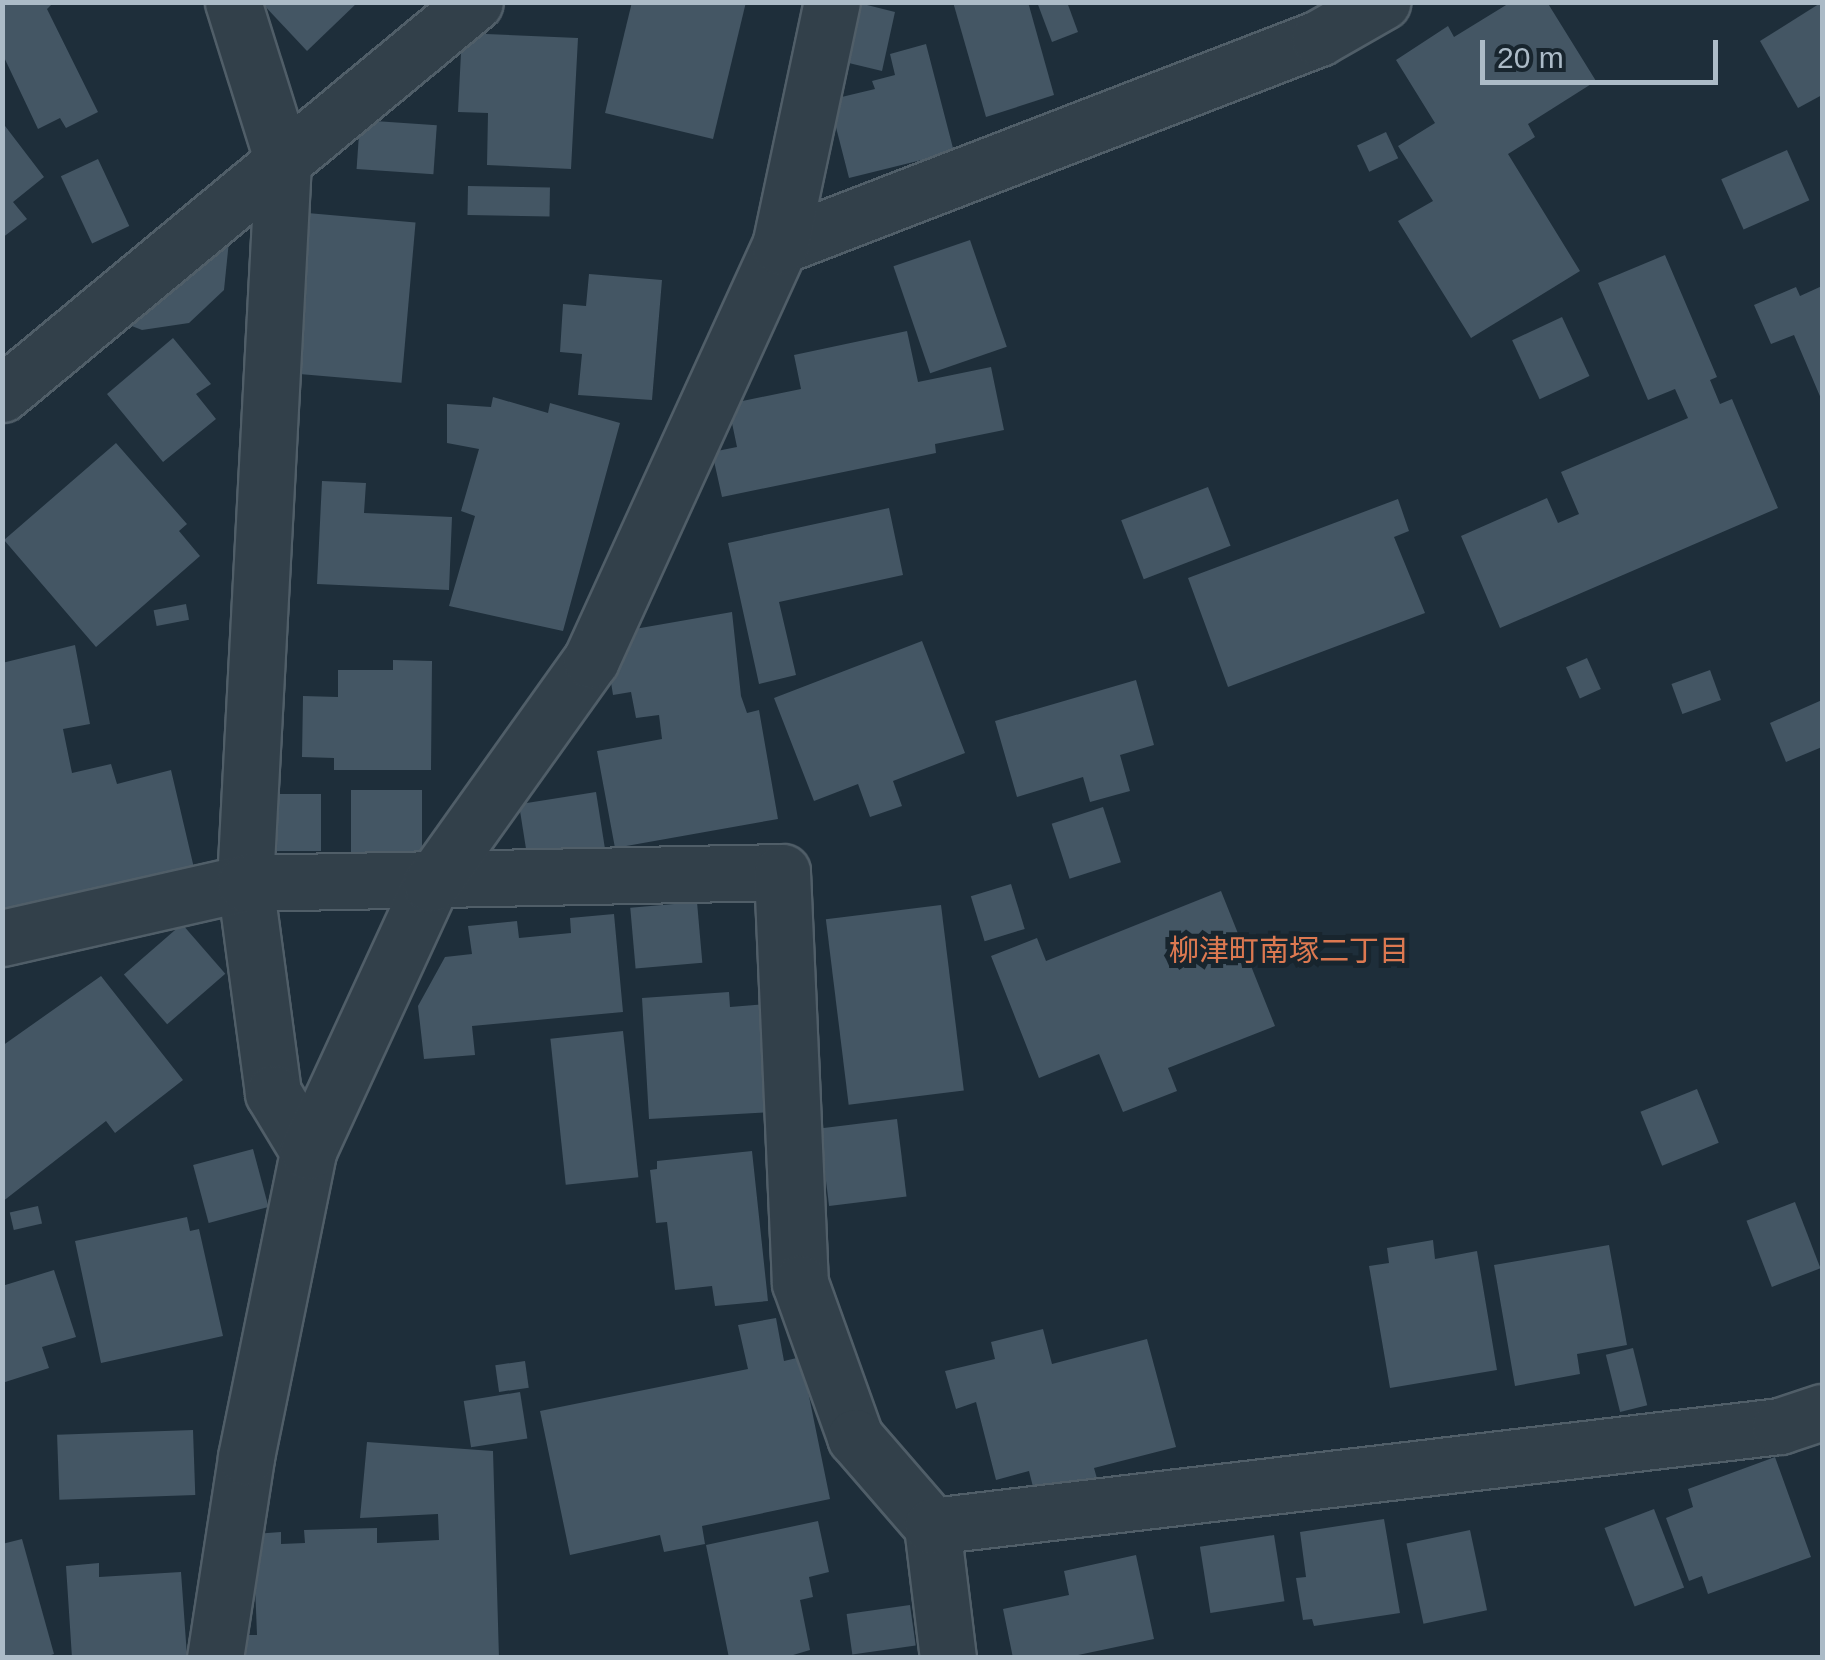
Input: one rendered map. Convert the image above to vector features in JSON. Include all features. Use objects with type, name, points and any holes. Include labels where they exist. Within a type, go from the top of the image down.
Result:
[{"type":"street","points":[[233,2],[283,162],[245,883],[274,1093],[308,1151]]},
{"type":"street","points":[[2,394],[475,2]]},
{"type":"street","points":[[216,1658],[246,1457],[308,1151],[431,884],[592,660],[780,246],[832,2]]},
{"type":"street","points":[[780,246],[1318,38],[1382,2]]},
{"type":"street","points":[[2,938],[245,883],[431,884],[782,872],[800,1283],[855,1437],[932,1526],[948,1658]]},
{"type":"street","points":[[932,1526],[1780,1426],[1822,1412]]},
{"type":"building","points":[[2,2],[54,2],[47,9],[98,112],[66,128],[60,118],[38,129],[2,53]]},
{"type":"building","points":[[261,2],[358,2],[307,51]]},
{"type":"building","points":[[632,2],[746,2],[713,139],[605,113]]},
{"type":"building","points":[[855,2],[895,12],[882,71],[828,58]]},
{"type":"building","points":[[953,2],[1028,2],[1054,95],[986,117]]},
{"type":"building","points":[[1037,2],[1067,2],[1078,32],[1052,42]]},
{"type":"building","points":[[1511,2],[1547,2],[1596,81],[1528,124],[1535,137],[1508,154],[1580,271],[1471,338],[1398,221],[1433,201],[1398,146],[1435,123],[1396,60],[1448,26],[1454,37]]},
{"type":"building","points":[[1822,2],[1822,95],[1798,108],[1760,41]]},
{"type":"building","points":[[462,33],[578,38],[571,169],[487,165],[488,113],[458,112]]},
{"type":"building","points":[[926,44],[954,152],[849,178],[829,100],[875,89],[872,81],[895,75],[890,54]]},
{"type":"building","points":[[360,120],[437,125],[433,174],[357,169]]},
{"type":"building","points":[[2,122],[44,177],[13,202],[27,219],[2,238]]},
{"type":"building","points":[[1386,132],[1398,158],[1369,172],[1357,146]]},
{"type":"building","points":[[1787,150],[1809,200],[1744,230],[1721,179]]},
{"type":"building","points":[[98,159],[129,226],[92,243],[61,176]]},
{"type":"building","points":[[468,186],[550,187],[549,216],[467,215]]},
{"type":"building","points":[[296,212],[416,222],[402,383],[282,372]]},
{"type":"building","points":[[230,231],[224,290],[189,323],[142,330],[124,323]]},
{"type":"building","points":[[970,240],[1007,347],[930,373],[893,266]]},
{"type":"building","points":[[1665,255],[1717,377],[1710,380],[1720,404],[1732,399],[1778,508],[1500,628],[1461,536],[1547,498],[1558,523],[1579,514],[1561,472],[1688,418],[1675,389],[1648,400],[1598,283]]},
{"type":"building","points":[[589,274],[662,280],[652,400],[578,395],[582,354],[560,352],[563,304],[586,306]]},
{"type":"building","points":[[1822,286],[1822,401],[1794,335],[1771,344],[1754,305],[1796,287],[1800,296]]},
{"type":"building","points":[[1562,317],[1589,376],[1540,399],[1512,340]]},
{"type":"building","points":[[907,331],[918,382],[991,367],[1004,430],[935,444],[936,453],[722,497],[712,452],[737,447],[728,404],[801,389],[794,355]]},
{"type":"building","points":[[173,338],[211,384],[196,394],[216,419],[163,462],[107,394]]},
{"type":"building","points":[[493,397],[548,413],[550,403],[620,423],[563,631],[449,606],[475,516],[461,511],[479,449],[447,443],[447,404],[491,407]]},
{"type":"building","points":[[116,443],[187,524],[179,531],[200,556],[96,647],[4,540]]},
{"type":"building","points":[[322,481],[366,483],[364,513],[452,517],[449,590],[317,584]]},
{"type":"building","points":[[1208,487],[1231,546],[1144,579],[1121,520]]},
{"type":"building","points":[[1398,499],[1409,531],[1394,537],[1425,613],[1228,687],[1188,578]]},
{"type":"building","points":[[889,508],[903,575],[779,602],[796,675],[759,684],[728,543]]},
{"type":"building","points":[[186,604],[189,620],[157,626],[154,610]]},
{"type":"building","points":[[732,612],[741,696],[747,713],[759,710],[778,819],[615,848],[597,751],[662,739],[659,715],[636,718],[631,692],[613,695],[606,650],[629,630]]},
{"type":"building","points":[[922,641],[965,753],[893,781],[902,806],[870,817],[858,784],[814,801],[774,698]]},
{"type":"building","points":[[75,645],[90,724],[63,729],[72,773],[111,764],[117,784],[171,770],[194,868],[2,918],[2,663]]},
{"type":"building","points":[[1587,658],[1601,689],[1580,698],[1566,667]]},
{"type":"building","points":[[393,660],[432,661],[431,770],[334,770],[334,758],[302,757],[303,696],[338,697],[338,670],[393,670]]},
{"type":"building","points":[[1710,670],[1721,700],[1682,714],[1671,684]]},
{"type":"building","points":[[1136,680],[1154,745],[1120,755],[1130,791],[1090,802],[1083,777],[1017,797],[995,721]]},
{"type":"building","points":[[1822,700],[1822,747],[1786,762],[1770,723]]},
{"type":"building","points":[[351,790],[422,790],[422,853],[351,853]]},
{"type":"building","points":[[596,792],[605,849],[528,861],[519,804]]},
{"type":"building","points":[[255,794],[321,794],[321,851],[255,851]]},
{"type":"building","points":[[1103,807],[1121,862],[1070,879],[1052,824]]},
{"type":"building","points":[[1011,884],[1025,929],[985,941],[971,896]]},
{"type":"building","points":[[1221,891],[1275,1026],[1168,1068],[1177,1091],[1123,1112],[1099,1054],[1039,1078],[991,956],[1037,938],[1046,961]]},
{"type":"building","points":[[697,902],[702,963],[636,969],[630,908]]},
{"type":"building","points":[[941,905],[964,1091],[849,1105],[826,919]]},
{"type":"building","points":[[614,914],[623,1012],[472,1026],[475,1055],[424,1059],[418,1006],[445,957],[472,954],[468,926],[517,921],[519,938],[571,933],[570,918]]},
{"type":"building","points":[[182,924],[225,974],[167,1024],[124,975]]},
{"type":"building","points":[[101,976],[183,1080],[115,1133],[106,1121],[2,1202],[2,1046]]},
{"type":"building","points":[[729,992],[730,1007],[766,1004],[773,1112],[649,1119],[642,998]]},
{"type":"building","points":[[623,1031],[638,1177],[566,1185],[550,1039]]},
{"type":"building","points":[[1697,1089],[1719,1143],[1662,1166],[1640,1112]]},
{"type":"building","points":[[897,1119],[907,1196],[829,1206],[820,1129]]},
{"type":"building","points":[[253,1149],[269,1207],[209,1223],[193,1165]]},
{"type":"building","points":[[752,1151],[768,1301],[715,1306],[712,1286],[675,1290],[667,1222],[656,1223],[650,1170],[657,1169],[657,1161]]},
{"type":"building","points":[[1795,1202],[1820,1268],[1772,1287],[1746,1221]]},
{"type":"building","points":[[38,1206],[42,1224],[14,1230],[10,1213]]},
{"type":"building","points":[[187,1217],[190,1231],[199,1229],[223,1336],[101,1363],[75,1241]]},
{"type":"building","points":[[1433,1240],[1435,1259],[1477,1251],[1497,1370],[1390,1388],[1369,1266],[1389,1263],[1387,1248]]},
{"type":"building","points":[[1609,1245],[1627,1345],[1577,1354],[1580,1374],[1515,1386],[1494,1265]]},
{"type":"building","points":[[54,1270],[76,1337],[42,1347],[49,1368],[2,1383],[2,1286]]},
{"type":"building","points":[[776,1318],[784,1361],[801,1357],[830,1499],[702,1526],[705,1544],[664,1552],[660,1535],[570,1555],[540,1411],[748,1369],[738,1325]]},
{"type":"building","points":[[1043,1329],[1052,1364],[1147,1339],[1176,1447],[1094,1468],[1098,1482],[1036,1499],[1029,1471],[996,1480],[976,1402],[956,1409],[945,1371],[995,1359],[991,1342]]},
{"type":"building","points":[[1633,1348],[1647,1405],[1620,1412],[1606,1355]]},
{"type":"building","points":[[525,1361],[529,1388],[499,1392],[495,1365]]},
{"type":"building","points":[[520,1392],[527,1438],[471,1447],[464,1401]]},
{"type":"building","points":[[193,1430],[195,1495],[59,1500],[57,1435]]},
{"type":"building","points":[[367,1442],[493,1451],[499,1658],[242,1658],[241,1635],[257,1635],[253,1534],[281,1532],[281,1544],[305,1543],[304,1530],[377,1528],[377,1543],[439,1540],[438,1514],[360,1518]]},
{"type":"building","points":[[1775,1457],[1811,1557],[1708,1594],[1702,1576],[1689,1581],[1666,1518],[1693,1507],[1688,1489]]},
{"type":"building","points":[[1654,1509],[1684,1587],[1635,1606],[1605,1528]]},
{"type":"building","points":[[1384,1519],[1400,1613],[1314,1626],[1312,1619],[1303,1620],[1296,1578],[1306,1577],[1300,1532]]},
{"type":"building","points":[[818,1521],[829,1572],[809,1577],[813,1597],[800,1600],[810,1650],[783,1658],[729,1658],[706,1545]]},
{"type":"building","points":[[1470,1530],[1487,1610],[1423,1624],[1406,1544]]},
{"type":"building","points":[[1274,1535],[1284,1601],[1210,1613],[1200,1547]]},
{"type":"building","points":[[22,1539],[54,1654],[42,1658],[2,1658],[2,1544]]},
{"type":"building","points":[[1136,1555],[1154,1639],[1064,1658],[1013,1658],[1003,1609],[1069,1595],[1064,1571]]},
{"type":"building","points":[[99,1563],[99,1577],[181,1572],[187,1656],[72,1658],[66,1566]]},
{"type":"building","points":[[910,1605],[916,1646],[852,1655],[847,1614]]},
{"type":"district","name":"柳津町南塚二丁目","points":[[1289,951]]}]
